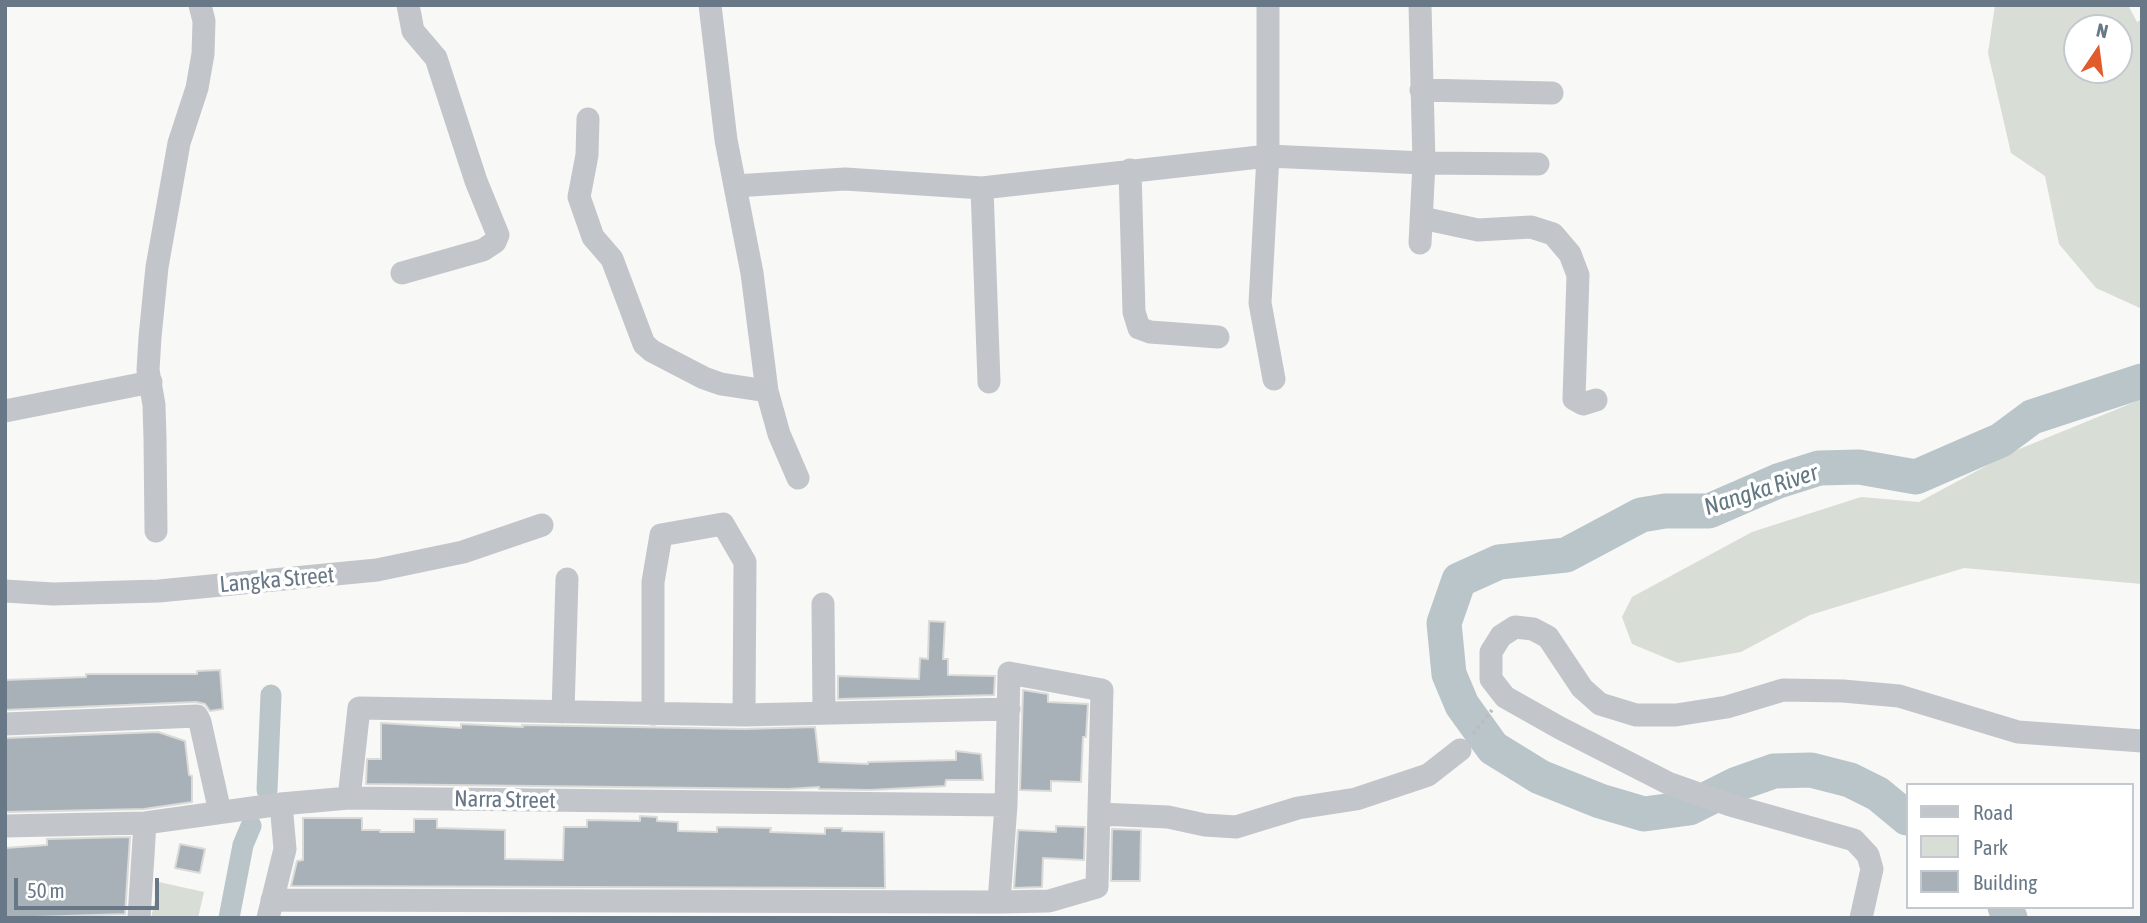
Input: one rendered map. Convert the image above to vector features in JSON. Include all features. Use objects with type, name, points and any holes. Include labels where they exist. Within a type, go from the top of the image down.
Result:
[{"type":"street","points":[[156,531],[155,438],[148,370],[150,337],[157,267],[179,143],[197,88],[203,54],[204,21],[200,5]]},
{"type":"street","points":[[402,273],[483,250],[495,242],[498,235],[476,180],[436,58],[413,31],[408,5]]},
{"type":"street","points":[[709,5],[726,140],[752,272],[768,391],[779,434],[798,478]]},
{"type":"street","points":[[1268,5],[1268,156],[1261,303],[1274,379]]},
{"type":"street","points":[[1420,5],[1424,163],[1420,243]]},
{"type":"street","points":[[1421,90],[1552,93]]},
{"type":"street","points":[[587,119],[587,155],[579,197],[593,237],[612,259],[644,344],[652,351],[704,378],[721,384],[768,391]]},
{"type":"street","points":[[735,186],[845,179],[982,188],[1268,156],[1424,163],[1538,164]]},
{"type":"street","points":[[1130,170],[1134,312],[1139,328],[1150,332],[1218,337]]},
{"type":"street","points":[[982,188],[989,382]]},
{"type":"street","points":[[1422,218],[1478,230],[1531,227],[1553,234],[1570,254],[1578,275],[1574,399],[1583,404],[1596,400]]},
{"type":"street","points":[[7,406],[151,382]]},
{"type":"street","points":[[653,714],[653,582],[661,536],[723,524],[745,562],[744,715]]},
{"type":"street","name":"Langka Street","points":[[5,591],[53,594],[159,591],[377,570],[463,552],[542,525]]},
{"type":"street","points":[[563,712],[567,579]]},
{"type":"street","points":[[823,604],[824,713]]},
{"type":"street","points":[[1861,918],[1872,869],[1868,855],[1854,840],[1730,805],[1668,783],[1505,697],[1492,679],[1491,652],[1501,636],[1515,627],[1533,629],[1548,637],[1582,688],[1600,704],[1636,715],[1676,715],[1727,707],[1783,690],[1843,691],[1899,696],[2018,732],[2142,741]]},
{"type":"street","points":[[281,804],[285,849],[270,909],[346,909],[999,902],[1049,901],[1097,887],[1102,691],[1009,673],[1006,805],[999,902]]},
{"type":"street","points":[[349,798],[359,708],[744,715],[1009,709]]},
{"type":"street","points":[[5,724],[197,716],[201,722],[220,812]]},
{"type":"street","points":[[1099,814],[1168,817],[1205,825],[1236,827],[1298,808],[1356,799],[1428,775],[1460,750]]},
{"type":"street","name":"Narra Street","points":[[5,826],[145,822],[349,798],[1006,805]]},
{"type":"street","points":[[139,918],[145,822]]},
{"type":"path","points":[[1460,750],[1498,702]]},
{"type":"green space","points":[[1995,5],[2128,5],[2133,14],[2063,14],[2063,84],[2133,84],[2133,14],[2137,22],[2142,19],[2142,309],[2096,288],[2059,244],[2045,176],[2011,153],[1988,53]]},
{"type":"green space","points":[[2142,399],[2142,584],[1964,568],[1810,615],[1741,652],[1678,663],[1632,644],[1622,617],[1632,597],[1752,532],[1861,497],[1919,502],[2012,452]]},
{"type":"green space","points":[[159,882],[204,892],[198,918],[151,918]]},
{"type":"building","points":[[929,621],[945,622],[943,659],[948,659],[948,675],[995,676],[994,695],[838,699],[838,676],[919,679],[920,658],[928,659]]},
{"type":"building","points":[[220,670],[223,709],[210,711],[205,704],[196,702],[5,710],[5,680],[86,677],[86,674],[197,674],[197,671]]},
{"type":"building","points":[[1023,690],[1048,694],[1048,702],[1088,704],[1081,782],[1051,781],[1051,791],[1020,790]]},
{"type":"building","points":[[381,723],[461,728],[461,724],[744,729],[815,727],[819,762],[868,764],[956,760],[956,751],[981,754],[983,780],[946,780],[945,786],[870,790],[819,787],[789,789],[366,784],[367,759],[381,759]]},
{"type":"building","points":[[158,732],[185,741],[189,775],[192,776],[192,802],[144,809],[5,812],[5,738]]},
{"type":"building","points":[[640,816],[657,817],[657,821],[678,822],[678,831],[717,832],[717,827],[771,828],[770,832],[825,834],[825,828],[884,832],[885,888],[291,886],[297,861],[303,860],[303,818],[362,818],[362,830],[380,832],[414,832],[414,819],[437,819],[437,828],[505,830],[505,859],[563,860],[564,827],[587,827],[587,820],[640,821]]},
{"type":"building","points":[[1056,826],[1085,827],[1084,860],[1043,858],[1042,887],[1014,888],[1018,830],[1056,832]]},
{"type":"building","points":[[1112,829],[1141,830],[1140,881],[1111,881]]},
{"type":"building","points":[[130,837],[125,914],[5,918],[5,848],[47,845],[47,839]]},
{"type":"building","points":[[180,844],[205,849],[200,873],[175,868]]},
{"type":"waterway","name":"Nangka River","points":[[1906,817],[1878,794],[1850,780],[1811,770],[1774,771],[1737,784],[1689,808],[1644,814],[1600,801],[1540,777],[1493,748],[1462,705],[1449,674],[1444,623],[1459,580],[1499,562],[1566,555],[1641,515],[1665,511],[1709,511],[1778,481],[1819,468],[1859,467],[1916,477],[2001,440],[2032,417],[2142,381]]},
{"type":"waterway","points":[[267,790],[271,695]]},
{"type":"waterway","points":[[229,918],[243,845],[251,826]]},
{"type":"waterway","name":"Nangka River","points":[[2006,909],[2010,918]]}]
